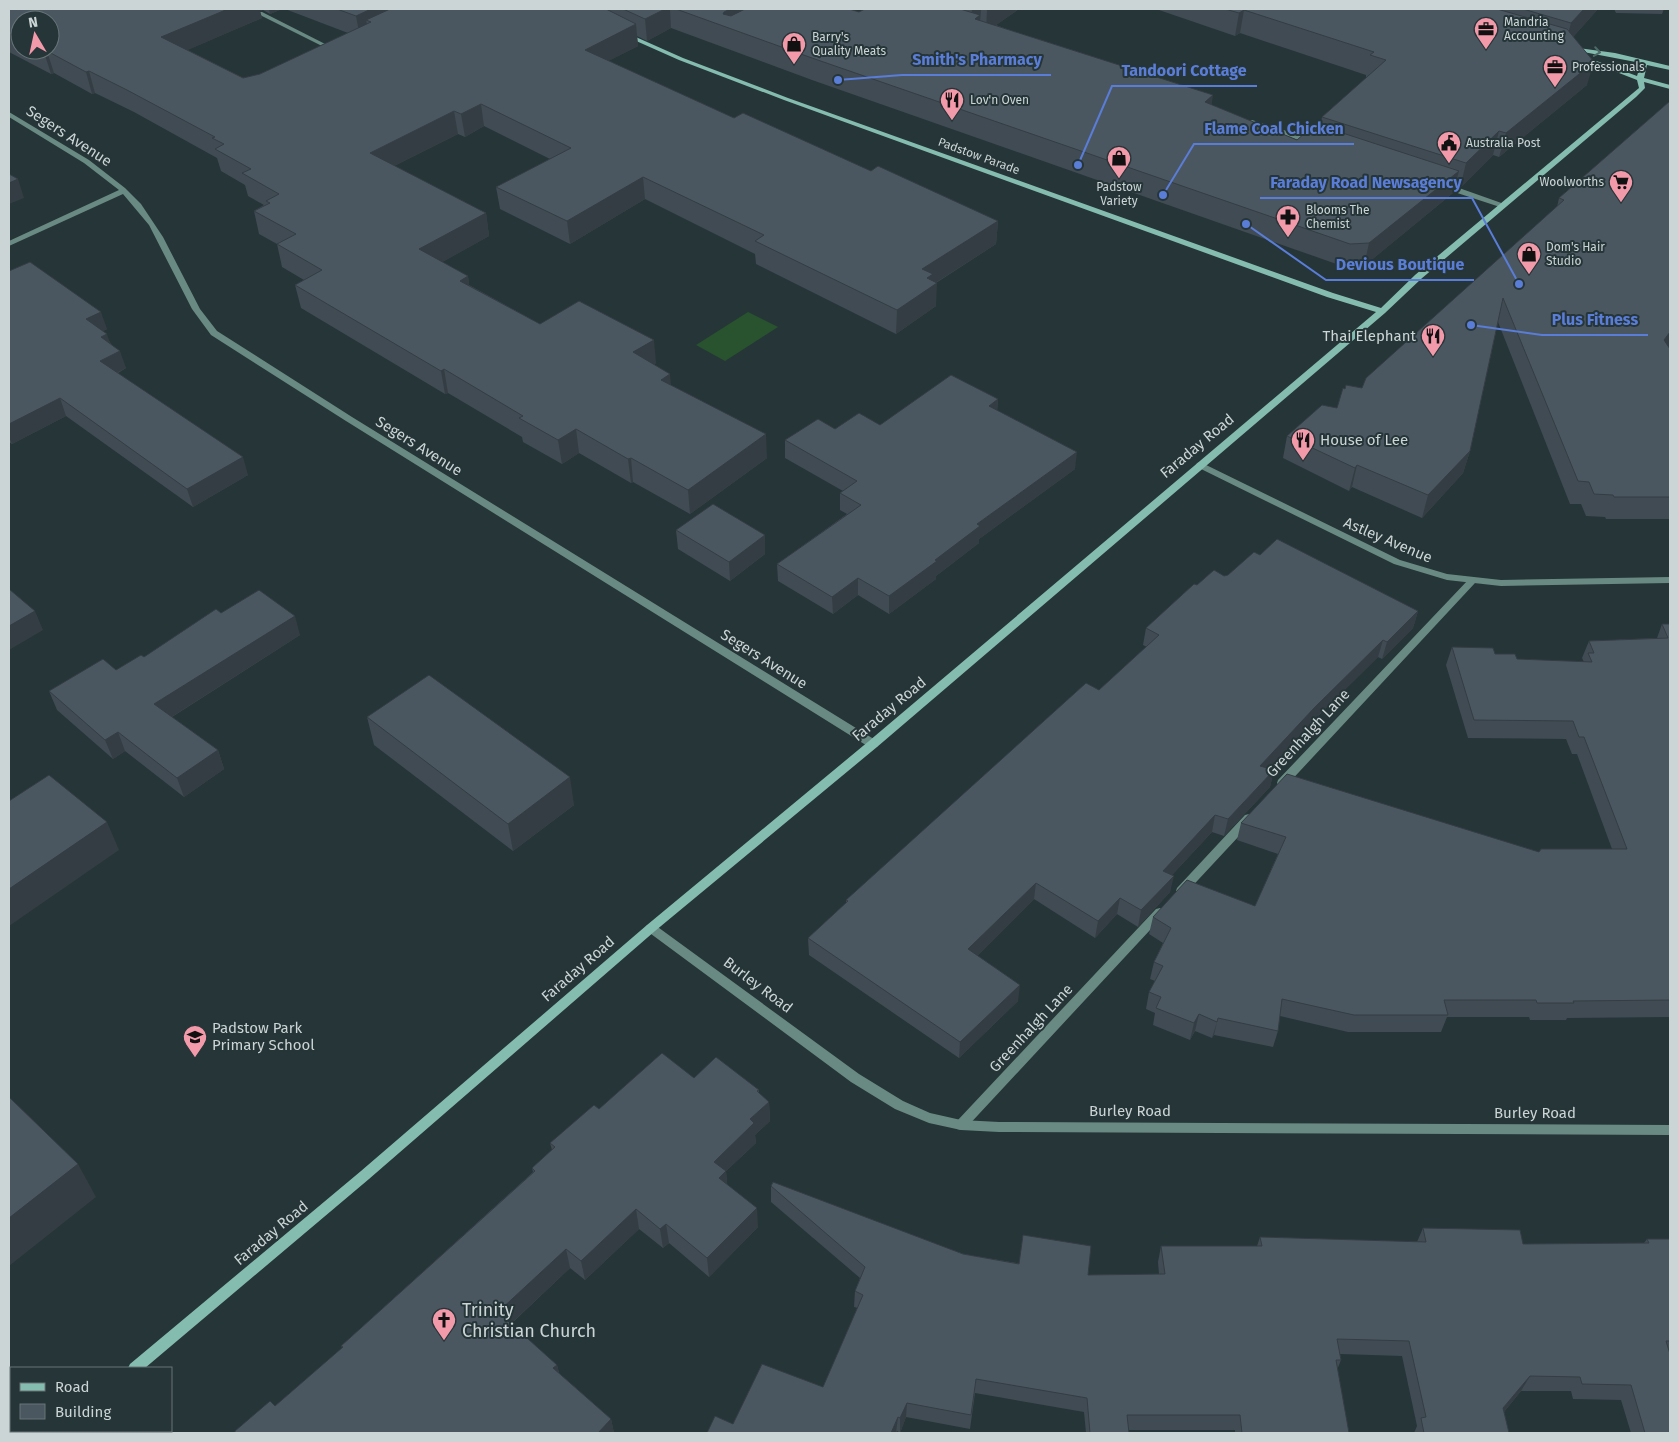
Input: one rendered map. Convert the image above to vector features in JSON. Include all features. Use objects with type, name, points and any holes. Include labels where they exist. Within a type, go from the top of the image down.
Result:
[{"type":"main road","name":"Padstow Parade","points":[[622,33],[681,59],[786,99],[1330,295],[1382,311]]},
{"type":"main road","points":[[1670,68],[1615,55],[1568,50],[1640,79],[1670,87]]},
{"type":"main road","name":"Faraday Road","points":[[136,1367],[365,1175],[651,928],[873,744],[1382,311],[1418,277],[1634,96],[1642,88],[1640,79],[1644,63]]},
{"type":"street","points":[[260,13],[338,52],[345,48]]},
{"type":"street","name":"Segers Avenue","points":[[9,114],[94,166],[140,208],[152,225],[202,319],[214,333],[349,420],[873,744]]},
{"type":"street","points":[[1244,120],[1317,144]]},
{"type":"street","points":[[1435,183],[1503,205]]},
{"type":"street","points":[[9,244],[123,191]]},
{"type":"street","name":"Astley Avenue","points":[[1200,465],[1397,562],[1447,577],[1472,581],[1527,583],[1670,580]]},
{"type":"street","name":"Greenhalgh Lane","points":[[1275,790],[1472,581]]},
{"type":"street","name":"Greenhalgh Lane","points":[[961,1125],[1255,812]]},
{"type":"street","name":"Burley Road","points":[[651,928],[855,1078],[899,1105],[929,1118],[961,1125],[999,1127],[1670,1130]]},
{"type":"green space","points":[[748,312],[778,327],[725,361],[696,345]]},
{"type":"building","points":[[9,9],[228,9],[161,37],[243,78],[260,74],[371,22],[366,20],[390,9],[606,9],[636,24],[585,50],[734,118],[743,113],[871,171],[878,166],[998,221],[922,269],[933,274],[927,278],[937,283],[897,310],[755,241],[764,235],[643,177],[567,221],[496,187],[571,148],[481,104],[461,114],[454,111],[370,153],[486,213],[419,249],[468,276],[460,281],[540,324],[579,301],[654,340],[633,352],[670,374],[661,380],[766,434],[688,490],[576,429],[558,440],[519,418],[523,416],[444,369],[441,371],[295,285],[322,270],[277,244],[296,234],[254,211],[270,203],[266,201],[279,194],[242,173],[251,169],[215,149],[224,144],[212,138],[215,137],[127,90],[60,58],[60,10],[10,10],[9,34]]},
{"type":"building","points":[[337,9],[371,9],[356,16]]},
{"type":"building","points":[[623,9],[665,9],[645,19]]},
{"type":"building","points":[[676,9],[730,9],[723,14],[731,16],[745,9],[849,9],[859,12],[865,9],[960,9],[980,15],[975,19],[1213,95],[1205,102],[1297,140],[1315,124],[1459,171],[1369,243],[1350,244]]},
{"type":"building","points":[[1225,9],[1497,9],[1567,29],[1594,62],[1506,133],[1499,131],[1466,163],[1322,117],[1386,60],[1370,55],[1374,52],[1244,10],[1239,13]]},
{"type":"building","points":[[1523,9],[1584,9],[1571,23]]},
{"type":"building","points":[[1670,101],[1670,332],[1664,340],[1670,349],[1670,497],[1614,497],[1613,495],[1594,494],[1589,482],[1578,481],[1503,298],[1470,451],[1428,495],[1357,465],[1355,468],[1287,436],[1322,405],[1337,408],[1343,388],[1345,389],[1346,385],[1362,388],[1366,378],[1564,200],[1559,198]]},
{"type":"building","points":[[9,174],[18,179],[9,183]]},
{"type":"building","points":[[30,262],[101,312],[86,319],[107,334],[101,337],[120,351],[100,361],[243,457],[187,489],[60,398],[9,424],[9,271]]},
{"type":"building","points":[[951,375],[998,399],[989,406],[1077,452],[977,524],[980,526],[935,560],[937,561],[889,596],[858,578],[832,597],[777,564],[861,505],[840,493],[857,481],[785,440],[818,419],[835,429],[859,413],[880,425]]},
{"type":"building","points":[[713,504],[765,535],[729,562],[676,530]]},
{"type":"building","points":[[1277,539],[1418,611],[1387,642],[1383,640],[1315,707],[1260,766],[1274,770],[1228,819],[1215,815],[1163,871],[1174,876],[1141,910],[1120,898],[1098,921],[1036,883],[968,949],[1020,985],[960,1042],[808,938],[848,901],[846,900],[1086,683],[1099,690],[1159,635],[1146,628],[1194,584],[1197,585],[1214,570],[1224,576],[1228,575],[1254,552],[1260,555]]},
{"type":"building","points":[[9,589],[35,611],[9,626]]},
{"type":"building","points":[[259,590],[295,616],[154,704],[218,750],[177,778],[118,732],[105,740],[49,691],[103,659],[116,670],[141,655],[144,657],[216,609],[221,613]]},
{"type":"building","points":[[1662,624],[1670,624],[1670,1000],[1537,1003],[1536,1000],[1444,1000],[1448,1015],[1354,1015],[1282,999],[1278,1031],[1218,1018],[1217,1022],[1199,1014],[1194,1023],[1156,1008],[1161,997],[1149,992],[1163,966],[1154,962],[1171,928],[1153,917],[1187,880],[1255,906],[1286,837],[1241,823],[1287,774],[1539,852],[1541,849],[1627,849],[1584,737],[1579,737],[1573,721],[1474,720],[1452,647],[1493,648],[1495,654],[1515,654],[1517,659],[1592,662],[1588,653],[1594,653],[1589,641],[1668,638]]},
{"type":"building","points":[[429,675],[570,777],[508,824],[367,717]]},
{"type":"building","points":[[49,775],[107,822],[9,889],[9,801]]},
{"type":"building","points":[[662,1053],[694,1078],[716,1057],[759,1090],[757,1091],[769,1102],[750,1119],[754,1123],[714,1162],[726,1171],[719,1178],[757,1208],[707,1258],[666,1224],[660,1229],[636,1209],[581,1261],[566,1249],[498,1312],[557,1365],[553,1368],[611,1419],[598,1433],[235,1433],[270,1401],[275,1406],[343,1347],[341,1346],[535,1171],[532,1168],[555,1147],[550,1143],[594,1105],[599,1109]]},
{"type":"building","points":[[9,1097],[78,1164],[9,1218]]},
{"type":"building","points":[[773,1182],[963,1254],[1019,1264],[1023,1235],[1091,1246],[1088,1275],[1165,1274],[1161,1246],[1262,1246],[1260,1237],[1426,1242],[1423,1228],[1520,1230],[1523,1244],[1649,1243],[1647,1239],[1670,1239],[1670,1341],[1666,1341],[1670,1354],[1670,1433],[1645,1433],[1631,1385],[1582,1384],[1580,1377],[1530,1376],[1503,1408],[1509,1433],[1424,1433],[1421,1418],[1426,1417],[1409,1341],[1337,1339],[1341,1360],[1336,1360],[1349,1433],[1242,1433],[1240,1415],[1127,1415],[1129,1433],[1090,1433],[1087,1398],[976,1379],[971,1415],[907,1403],[891,1433],[707,1433],[715,1416],[733,1424],[762,1364],[823,1387],[863,1295],[855,1291],[865,1267],[771,1186]]},
{"type":"place","name":"Mandria Accounting","points":[[1486,50]]},
{"type":"place","name":"Barry's Quality Meats","points":[[794,65]]},
{"type":"place","name":"Smith's Pharmacy","points":[[838,80]]},
{"type":"place","name":"Professionals","points":[[1555,88]]},
{"type":"place","name":"Lov'n Oven","points":[[952,121]]},
{"type":"place","name":"Australia Post","points":[[1449,164]]},
{"type":"place","name":"Tandoori Cottage","points":[[1078,165]]},
{"type":"place","name":"Padstow Variety","points":[[1119,179]]},
{"type":"place","name":"Flame Coal Chicken","points":[[1163,195]]},
{"type":"place","name":"Woolworths","points":[[1621,203]]},
{"type":"place","name":"Devious Boutique","points":[[1246,224]]},
{"type":"place","name":"Blooms The Chemist","points":[[1288,238]]},
{"type":"place","name":"Dom's Hair Studio","points":[[1529,275]]},
{"type":"place","name":"Faraday Road Newsagency","points":[[1519,284]]},
{"type":"place","name":"Plus Fitness","points":[[1471,325]]},
{"type":"place","name":"Thai Elephant","points":[[1433,357]]},
{"type":"place","name":"House of Lee","points":[[1303,461]]},
{"type":"place","name":"Padstow Park Primary School","points":[[195,1058]]},
{"type":"place","name":"Trinity Christian Church","points":[[444,1341]]}]
